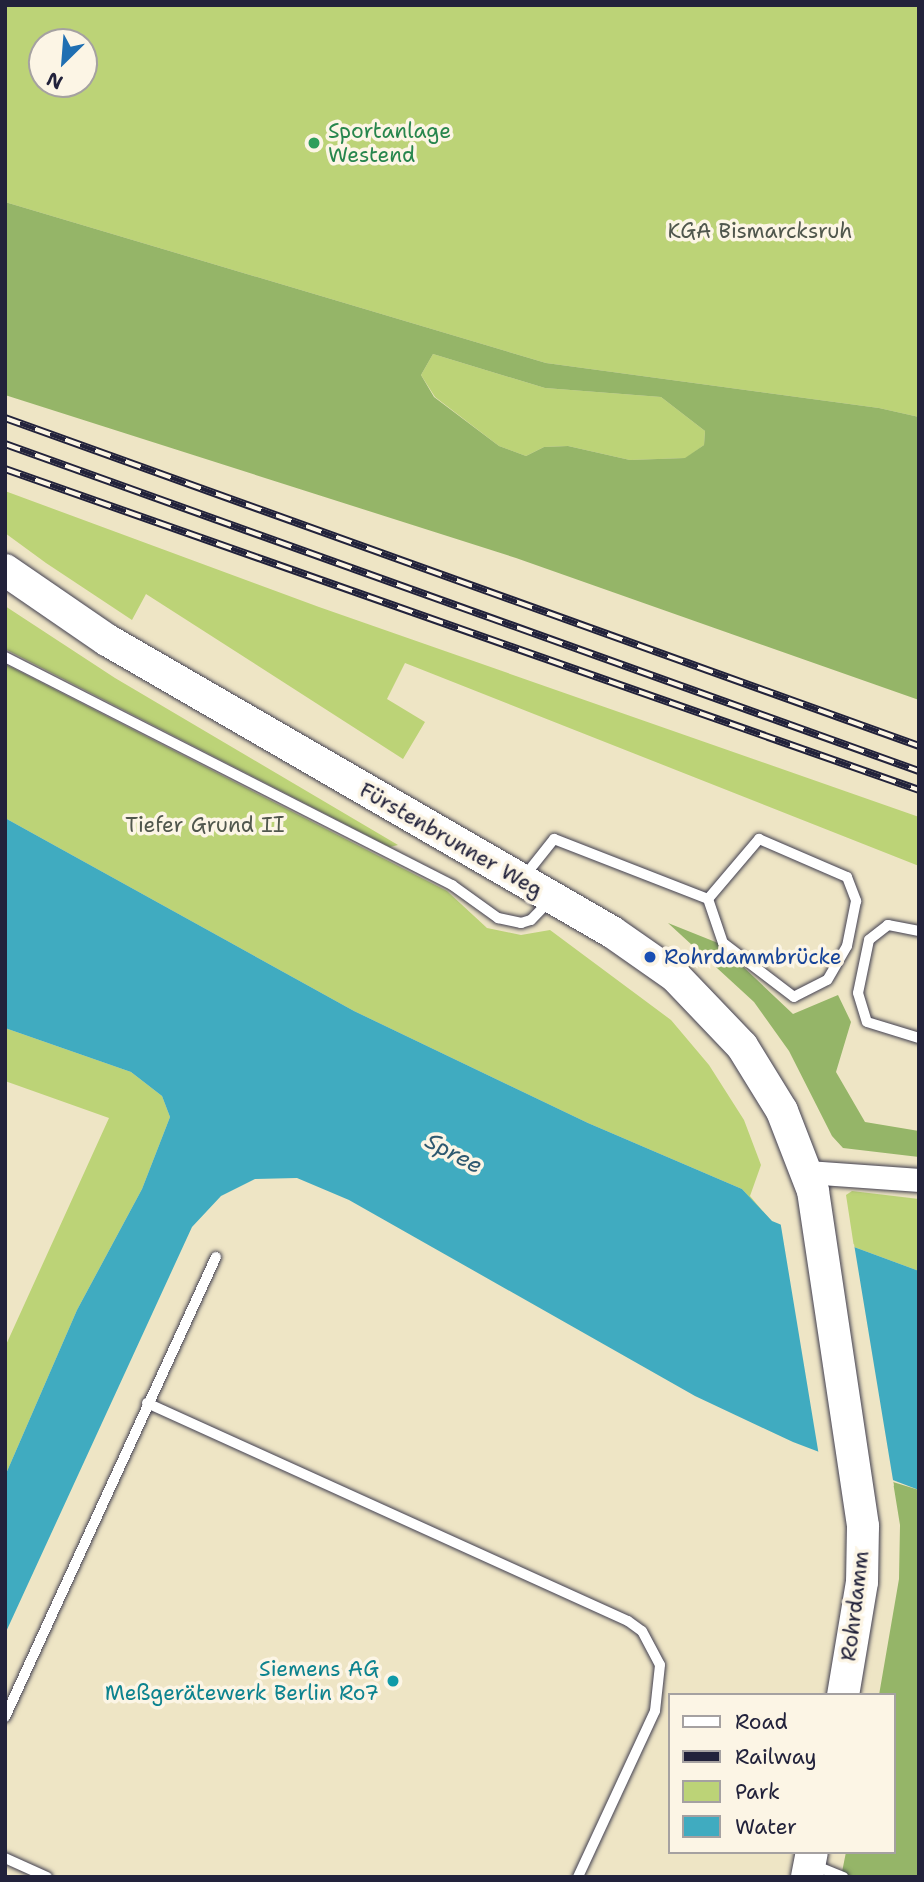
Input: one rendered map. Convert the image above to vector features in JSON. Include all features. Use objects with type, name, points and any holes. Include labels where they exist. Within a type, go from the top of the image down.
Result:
[{"type":"main road","name":"Fürstenbrunner Weg","points":[[5,570],[128,653],[552,898],[675,976],[742,1046],[782,1111],[810,1182]]},
{"type":"main road","name":"Rohrdamm","points":[[810,1182],[862,1516],[862,1582],[843,1693]]},
{"type":"street","points":[[810,1182],[919,1180]]},
{"type":"lane","points":[[5,657],[452,884],[498,918],[521,923],[531,920],[552,898]]},
{"type":"lane","points":[[521,880],[554,839],[708,899],[723,943],[794,997],[827,980],[847,946],[856,901],[847,877],[759,839],[708,899]]},
{"type":"lane","points":[[919,931],[888,925],[869,940],[858,993],[867,1022],[919,1038]]},
{"type":"lane","points":[[5,1717],[216,1257]]},
{"type":"lane","points":[[147,1403],[628,1621],[642,1631],[660,1665],[655,1711],[578,1877]]},
{"type":"lane","points":[[5,1858],[47,1877]]},
{"type":"lane","points":[[810,1864],[844,1877]]},
{"type":"green space","name":"KGA Bismarcksruh","points":[[5,5],[919,5],[919,417],[879,408],[546,363],[5,202]]},
{"type":"green space","points":[[5,202],[546,363],[879,408],[919,417],[919,700],[516,558],[5,395]],"holes":[[[433,354],[545,388],[661,397],[705,431],[704,445],[685,458],[630,460],[568,446],[544,447],[526,456],[499,446],[434,397],[421,375]]]},
{"type":"green space","points":[[433,354],[545,388],[661,397],[705,431],[704,445],[686,458],[630,460],[568,446],[544,447],[526,456],[499,446],[435,397],[421,375]]},
{"type":"green space","points":[[5,491],[319,607],[919,817],[919,866],[405,663],[387,699],[425,722],[403,759],[146,594],[132,620],[46,563],[5,533]]},
{"type":"green space","points":[[5,606],[115,678],[398,845],[390,847],[5,649]]},
{"type":"green space","name":"Tiefer Grund II","points":[[5,664],[447,891],[487,928],[521,935],[550,930],[671,1020],[709,1065],[744,1120],[761,1165],[750,1196],[771,1221],[742,1189],[588,1123],[354,1011],[5,818]]},
{"type":"green space","points":[[668,923],[718,943],[793,1014],[838,995],[851,1022],[836,1072],[865,1122],[919,1131],[919,1157],[843,1148],[832,1136],[789,1051],[754,1002]]},
{"type":"green space","points":[[5,1028],[131,1072],[162,1096],[170,1117],[142,1189],[77,1310],[5,1476],[5,1347],[109,1118],[5,1081]]},
{"type":"green space","points":[[852,1191],[919,1199],[919,1271],[854,1247],[846,1195]]},
{"type":"green space","points":[[893,1482],[919,1490],[919,1877],[841,1877],[846,1854],[896,1854],[896,1693],[879,1693],[899,1579],[900,1525]]},
{"type":"water","name":"Spree","points":[[5,818],[354,1011],[588,1123],[742,1189],[772,1221],[845,1251],[854,1247],[919,1271],[919,1490],[793,1442],[695,1396],[349,1200],[297,1178],[255,1179],[221,1196],[192,1227],[5,1634],[5,1476],[77,1310],[142,1189],[170,1117],[162,1096],[131,1072],[5,1028]]},
{"type":"pier","points":[[780,1220],[845,1247],[854,1244],[894,1486],[819,1456]]},
{"type":"railway","points":[[5,418],[919,746]]},
{"type":"railway","points":[[5,444],[919,771]]},
{"type":"railway","points":[[5,469],[919,790]]},
{"type":"place","name":"Sportanlage Westend","points":[[314,143]]},
{"type":"place","name":"Rohrdammbrücke","points":[[650,957]]},
{"type":"place","name":"Siemens AG Meßgerätewerk Berlin Ro7","points":[[393,1681]]}]
